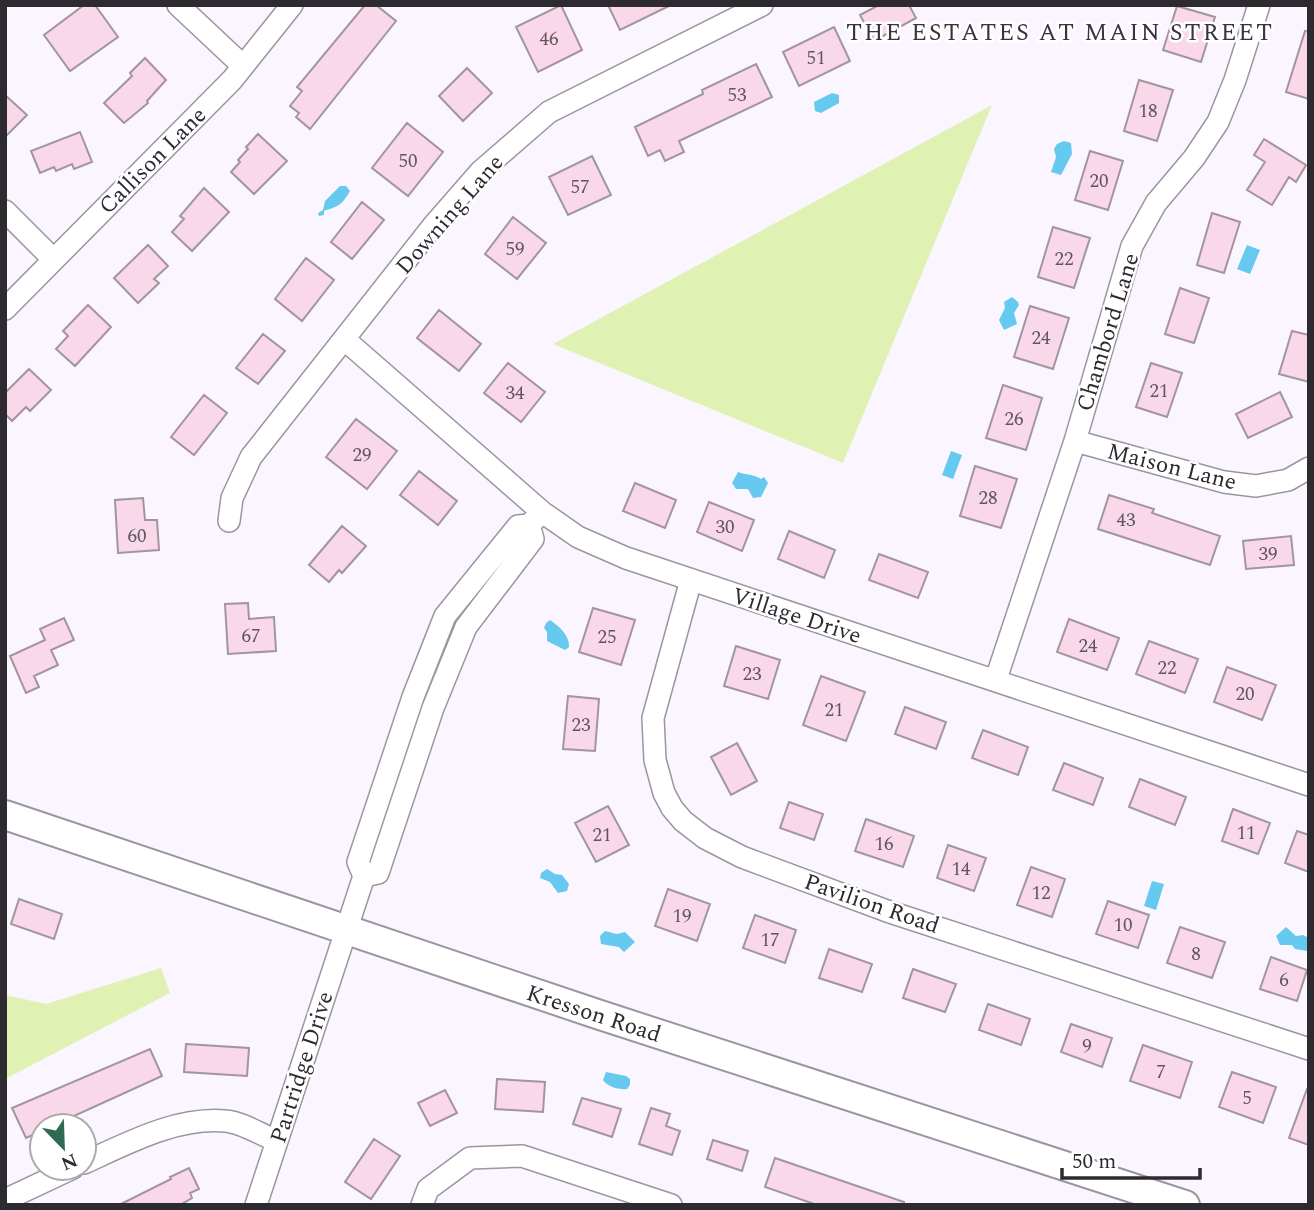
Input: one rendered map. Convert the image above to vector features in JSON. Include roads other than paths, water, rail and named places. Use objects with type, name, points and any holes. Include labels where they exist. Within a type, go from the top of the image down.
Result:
[{"type":"main road","name":"Kresson Road","points":[[5,815],[623,1023],[1185,1205]]},
{"type":"street","points":[[178,5],[243,66]]},
{"type":"street","name":"Callison Lane","points":[[5,309],[232,80],[292,5]]},
{"type":"street","name":"Downing Lane","points":[[229,521],[232,498],[251,457],[433,226],[481,171],[549,112],[762,5]]},
{"type":"street","name":"Chambord Lane","points":[[996,679],[1075,441],[1132,246],[1156,203],[1194,158],[1218,122],[1235,80],[1259,5]]},
{"type":"street","points":[[5,211],[53,259]]},
{"type":"street","name":"Village Drive","points":[[344,340],[536,519],[626,558],[1309,785]]},
{"type":"street","name":"Maison Lane","points":[[1075,441],[1224,482],[1256,486],[1288,480],[1309,468]]},
{"type":"street","name":"Partridge Drive","points":[[256,1205],[364,876],[378,873],[433,708],[466,627],[533,539],[536,519]]},
{"type":"street","name":"Pavilion Road","points":[[691,580],[653,718],[655,760],[664,793],[672,808],[683,821],[705,838],[742,857],[887,911],[1309,1049]]},
{"type":"street","points":[[98,1157],[178,1125],[227,1121],[276,1141]]},
{"type":"street","points":[[422,1205],[428,1189],[470,1158],[522,1156],[671,1205]]},
{"type":"street","points":[[5,1199],[42,1182]]},
{"type":"water","points":[[832,93],[839,95],[839,103],[821,113],[815,111],[814,102]]},
{"type":"water","points":[[1064,141],[1071,143],[1072,154],[1061,175],[1051,172],[1056,157],[1054,149]]},
{"type":"water","points":[[340,186],[346,186],[350,191],[345,199],[319,216],[325,201]]},
{"type":"water","points":[[1247,245],[1260,250],[1250,274],[1237,269]]},
{"type":"water","points":[[1012,297],[1019,305],[1014,313],[1017,324],[1004,330],[999,320],[1005,308],[1004,302]]},
{"type":"water","points":[[951,451],[962,455],[953,479],[942,475]]},
{"type":"water","points":[[738,472],[761,479],[764,477],[768,483],[761,497],[753,498],[748,489],[736,489],[732,483]]},
{"type":"water","points":[[550,620],[568,639],[569,647],[565,650],[547,641],[544,628]]},
{"type":"water","points":[[547,869],[562,875],[569,884],[567,891],[558,893],[550,882],[540,878],[541,873]]},
{"type":"water","points":[[1152,881],[1164,884],[1156,910],[1144,906]]},
{"type":"water","points":[[1286,927],[1296,936],[1307,937],[1307,951],[1295,949],[1292,945],[1280,945],[1276,936]]},
{"type":"water","points":[[605,931],[617,934],[625,932],[635,942],[624,952],[619,947],[601,944],[600,936]]},
{"type":"water","points":[[606,1072],[626,1076],[630,1079],[630,1085],[627,1089],[611,1086],[603,1080]]},
{"type":"district","name":"THE ESTATES AT MAIN STREET","points":[[1060,32]]}]
